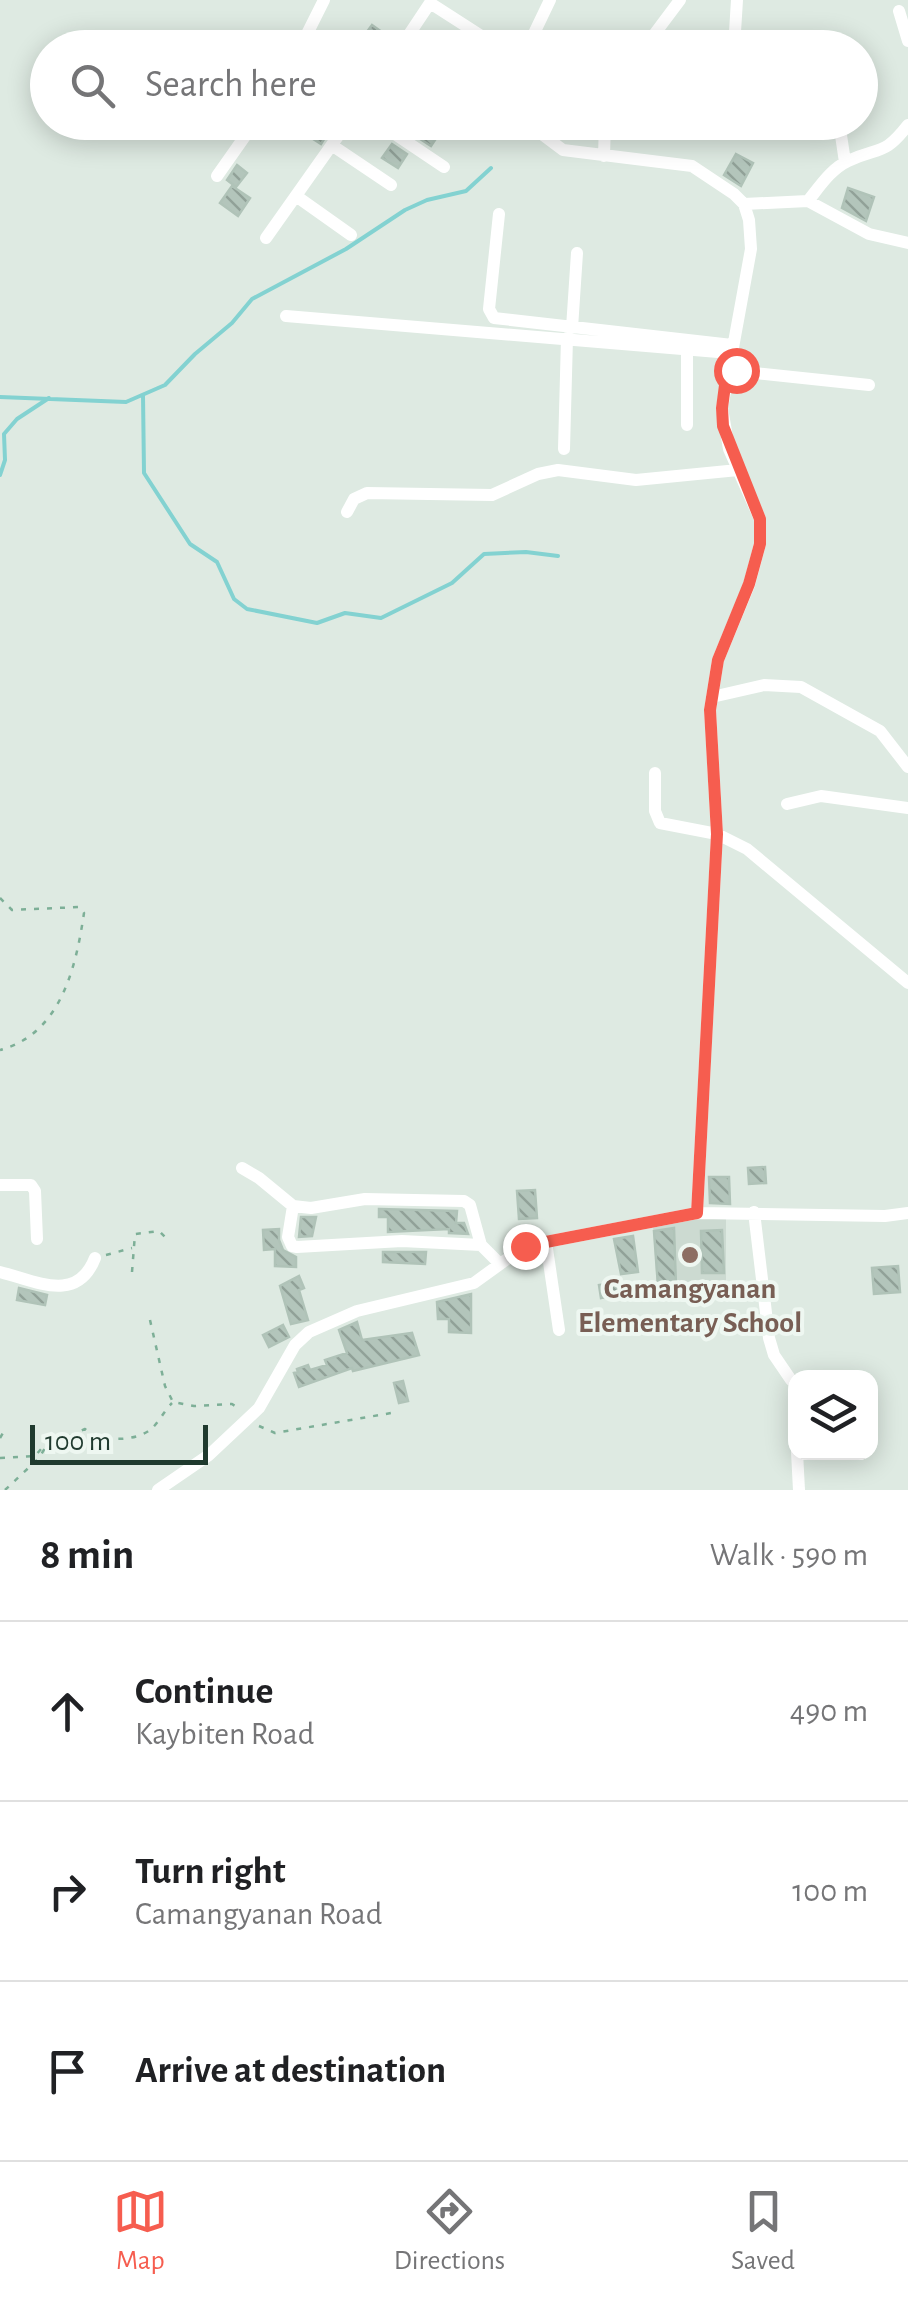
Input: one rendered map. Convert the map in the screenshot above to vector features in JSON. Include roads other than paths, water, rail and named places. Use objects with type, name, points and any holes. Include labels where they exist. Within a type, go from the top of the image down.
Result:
[{"type":"street","points":[[309,30],[324,0]]},
{"type":"street","points":[[536,30],[550,0]]},
{"type":"street","points":[[658,30],[680,0]]},
{"type":"street","points":[[735,30],[737,0]]},
{"type":"street","points":[[412,30],[430,3],[472,30]]},
{"type":"street","points":[[898,11],[908,41]]},
{"type":"street","points":[[808,200],[828,175],[846,162],[892,146],[908,125]]},
{"type":"street","points":[[217,176],[242,140]]},
{"type":"street","points":[[266,238],[336,140]]},
{"type":"street","points":[[404,140],[444,166]]},
{"type":"street","points":[[550,140],[563,150],[692,166],[709,174],[744,204],[749,220],[751,250],[722,408],[723,426],[738,470],[760,519],[760,544],[749,584],[718,660],[712,697],[710,739],[717,834],[697,1213]]},
{"type":"street","points":[[604,140],[604,156]]},
{"type":"street","points":[[842,140],[846,162]]},
{"type":"street","points":[[332,146],[391,185]]},
{"type":"street","points":[[296,196],[351,235]]},
{"type":"street","points":[[744,204],[808,200],[869,234],[908,243]]},
{"type":"street","points":[[499,214],[490,314],[502,320],[569,333],[687,349],[731,349]]},
{"type":"street","points":[[564,449],[577,254]]},
{"type":"street","points":[[286,316],[569,333],[731,349]]},
{"type":"street","points":[[686,424],[687,349]]},
{"type":"street","points":[[727,370],[870,385]]},
{"type":"street","points":[[347,512],[354,499],[367,493],[492,495],[548,471],[636,480],[738,470]]},
{"type":"street","points":[[712,697],[764,685],[801,686],[880,731],[908,767]]},
{"type":"street","points":[[654,774],[655,811],[660,823],[717,834],[747,849],[908,983]]},
{"type":"street","points":[[787,804],[821,796],[908,808]]},
{"type":"street","points":[[242,1168],[293,1206],[312,1208],[366,1199],[464,1200],[470,1204],[481,1245],[498,1262]]},
{"type":"street","points":[[0,1185],[31,1185],[36,1191],[37,1239]]},
{"type":"street","points":[[293,1206],[288,1237],[292,1246],[402,1241],[481,1245]]},
{"type":"street","points":[[754,1212],[769,1338],[774,1355],[788,1376]]},
{"type":"street","points":[[158,1490],[190,1470],[249,1419],[265,1400],[295,1346],[309,1332],[357,1311],[474,1283],[525,1246],[697,1213],[908,1213]]},
{"type":"street","points":[[546,1242],[559,1330]]},
{"type":"street","points":[[0,1272],[60,1287],[75,1284],[90,1272],[96,1258]]},
{"type":"street","points":[[798,1460],[799,1490]]},
{"type":"waterway","points":[[0,397],[126,402],[165,385],[232,323],[252,299],[346,249],[405,210],[427,200],[466,191],[491,168]]},
{"type":"waterway","points":[[143,395],[144,473],[190,544],[217,562],[234,599],[247,609],[317,623],[345,613],[381,618],[452,583],[484,554],[526,552],[558,556]]},
{"type":"waterway","points":[[0,475],[5,460],[4,434],[17,419],[49,398]]},
{"type":"place","name":"Camangyanan Elementary School","points":[[690,1255]]}]
